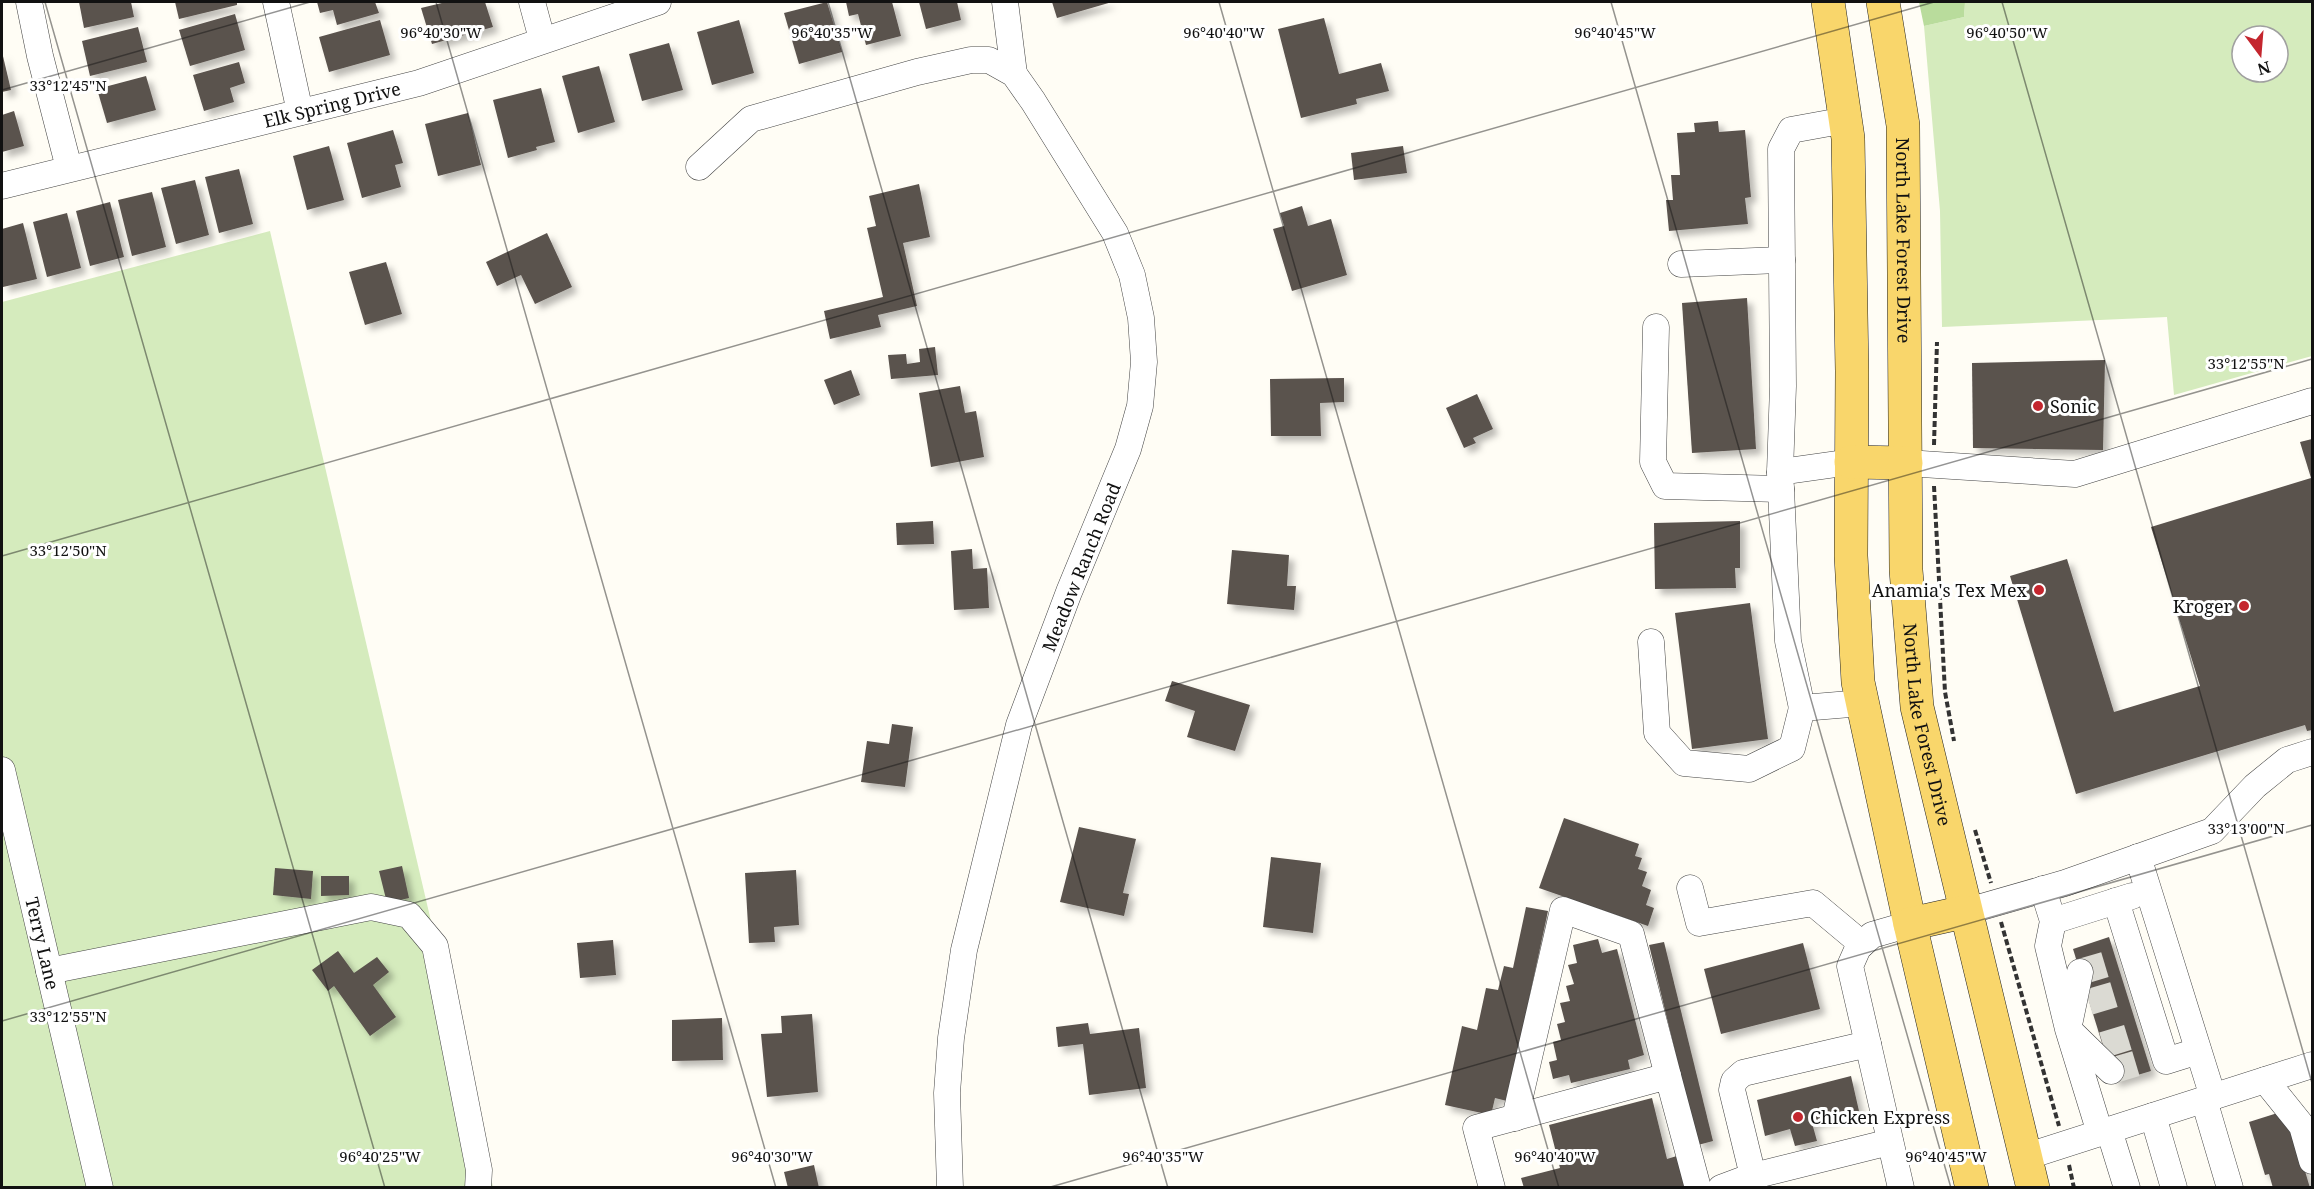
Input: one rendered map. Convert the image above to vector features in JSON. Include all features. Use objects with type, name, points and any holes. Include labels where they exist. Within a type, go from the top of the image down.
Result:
[{"type":"main road","points":[[1828,2],[1849,161],[1851,556],[1858,682],[1910,924],[1972,1188]]},
{"type":"main road","name":"North Lake Forest Drive","points":[[1883,2],[1903,125],[1920,464],[1906,570],[1917,707],[1964,912],[2029,1172]]},
{"type":"main road","points":[[1851,462],[1920,464]]},
{"type":"main road","points":[[1910,924],[1964,912]]},
{"type":"street","points":[[29,2],[40,56],[69,168]]},
{"type":"street","points":[[276,2],[300,112]]},
{"type":"street","points":[[532,2],[542,39]]},
{"type":"street","name":"Elk Spring Drive","points":[[2,186],[419,83],[542,39],[658,2]]},
{"type":"street","points":[[1006,12],[1014,74]]},
{"type":"street","name":"Meadow Ranch Road","points":[[699,167],[751,119],[917,72],[971,60],[989,60],[1014,74],[1034,100],[1115,233],[1132,275],[1139,307],[1144,362],[1140,406],[1128,449],[1069,592],[1019,725],[964,950],[951,1038],[947,1093],[950,1188]]},
{"type":"street","points":[[1651,642],[1657,733],[1684,764],[1749,769],[1792,748],[1802,708],[1788,641],[1781,480],[1781,149],[1791,130],[1845,120]]},
{"type":"street","points":[[1681,264],[1782,260]]},
{"type":"street","points":[[1656,327],[1653,462],[1665,486],[1781,480],[1851,462]]},
{"type":"street","points":[[1920,464],[2075,474],[2313,401]]},
{"type":"street","points":[[1802,708],[1862,703]]},
{"type":"street","points":[[1964,912],[2043,889],[2212,831],[2255,786],[2287,760],[2313,752]]},
{"type":"street","name":"Terry Lane","points":[[2,770],[100,1188]]},
{"type":"street","points":[[2138,857],[2198,1051],[2230,1188]]},
{"type":"street","points":[[1690,888],[1699,923],[1813,903],[1862,945]]},
{"type":"street","points":[[2043,889],[2053,921],[2048,946],[2068,1029],[2127,1188]]},
{"type":"street","points":[[2053,921],[2149,891]]},
{"type":"street","points":[[2116,901],[2166,1060],[2198,1051]]},
{"type":"street","points":[[49,971],[371,907],[408,915],[435,946],[479,1170],[477,1188]]},
{"type":"street","points":[[1515,1118],[1563,910],[1631,934],[1698,1188]]},
{"type":"street","points":[[1901,1188],[1850,966],[1862,945],[1872,935],[1910,924]]},
{"type":"street","points":[[2117,961],[2150,1004],[2148,1060]]},
{"type":"street","points":[[2068,1029],[2080,972]]},
{"type":"street","points":[[2126,990],[2150,1004]]},
{"type":"street","points":[[2068,1029],[2089,1002]]},
{"type":"street","points":[[2139,1034],[2150,1004]]},
{"type":"street","points":[[2068,1029],[2103,1045]]},
{"type":"street","points":[[2068,1029],[2111,1071]]},
{"type":"street","points":[[1753,1176],[1732,1090],[1734,1081],[1743,1074],[1868,1044]]},
{"type":"street","points":[[2029,1172],[2064,1145],[2313,1065]]},
{"type":"street","points":[[1492,1188],[1476,1128],[1668,1076]]},
{"type":"street","points":[[2265,1080],[2298,1120],[2313,1161]]},
{"type":"street","points":[[2153,1116],[2174,1188]]},
{"type":"street","points":[[1721,1188],[1753,1176],[1890,1142]]},
{"type":"path","points":[[1937,342],[1920,464],[1945,692],[1955,748]]},
{"type":"path","points":[[1974,826],[2064,1145],[2074,1188]]},
{"type":"green space","points":[[1919,2],[1965,2],[1964,17],[1924,26]]},
{"type":"green space","points":[[1965,2],[2312,2],[2312,356],[2174,395],[2167,317],[1942,327],[1940,211],[1924,26],[1964,17]]},
{"type":"green space","points":[[270,231],[493,1187],[2,1188],[2,302]]},
{"type":"building","points":[[79,2],[131,2],[134,17],[84,28]]},
{"type":"building","points":[[175,2],[237,2],[237,5],[179,19]]},
{"type":"building","points":[[317,2],[375,2],[379,13],[337,25],[333,10],[320,13]]},
{"type":"building","points":[[446,2],[485,2],[493,27],[432,44],[421,8]]},
{"type":"building","points":[[827,2],[842,52],[799,64],[784,13]]},
{"type":"building","points":[[846,2],[892,2],[901,36],[866,45],[858,14],[849,16]]},
{"type":"building","points":[[919,2],[957,2],[961,20],[926,29]]},
{"type":"building","points":[[1052,2],[1112,2],[1057,18]]},
{"type":"building","points":[[235,14],[245,50],[190,66],[179,30]]},
{"type":"building","points":[[1324,18],[1339,74],[1381,63],[1389,91],[1356,99],[1357,104],[1301,118],[1278,29]]},
{"type":"building","points":[[380,20],[390,55],[329,72],[319,37]]},
{"type":"building","points":[[739,20],[754,73],[712,85],[697,32]]},
{"type":"building","points":[[138,27],[147,62],[90,76],[82,41]]},
{"type":"building","points":[[669,43],[683,90],[642,101],[629,54]]},
{"type":"building","points":[[2,52],[11,90],[2,92]]},
{"type":"building","points":[[239,62],[245,83],[230,88],[234,102],[204,111],[193,75]]},
{"type":"building","points":[[599,66],[615,122],[578,133],[562,76]]},
{"type":"building","points":[[146,76],[156,110],[107,123],[97,89]]},
{"type":"building","points":[[541,88],[555,142],[508,158],[493,100]]},
{"type":"building","points":[[14,111],[24,146],[2,152],[2,115]]},
{"type":"building","points":[[468,113],[481,165],[438,176],[425,124]]},
{"type":"building","points":[[1718,121],[1719,132],[1745,130],[1751,197],[1745,198],[1748,224],[1669,231],[1666,200],[1673,200],[1671,175],[1680,175],[1677,133],[1695,132],[1694,123]]},
{"type":"building","points":[[393,130],[403,163],[395,165],[401,187],[362,198],[347,143]]},
{"type":"building","points":[[329,146],[344,200],[307,210],[293,156]]},
{"type":"building","points":[[1403,146],[1407,173],[1354,180],[1351,153]]},
{"type":"building","points":[[239,169],[253,224],[219,233],[205,177]]},
{"type":"building","points":[[195,180],[209,235],[176,244],[161,188]]},
{"type":"building","points":[[919,184],[930,237],[903,243],[917,306],[878,315],[881,327],[830,339],[824,311],[883,297],[867,228],[876,226],[869,196]]},
{"type":"building","points":[[152,192],[166,247],[132,256],[118,200]]},
{"type":"building","points":[[110,202],[124,257],[90,266],[76,211]]},
{"type":"building","points":[[1302,206],[1308,226],[1331,219],[1347,275],[1292,291],[1273,229],[1284,226],[1280,213]]},
{"type":"building","points":[[67,213],[81,268],[47,277],[33,222]]},
{"type":"building","points":[[23,223],[37,279],[3,287],[2,229]]},
{"type":"building","points":[[547,233],[572,287],[535,304],[521,275],[497,286],[486,262]]},
{"type":"building","points":[[386,262],[402,314],[365,325],[349,272]]},
{"type":"building","points":[[1747,298],[1756,449],[1692,453],[1682,303]]},
{"type":"building","points":[[935,347],[938,375],[891,379],[888,355],[906,354],[907,364],[920,362],[919,349]]},
{"type":"building","name":"Sonic","points":[[2105,360],[2103,450],[1973,448],[1972,363]]},
{"type":"building","points":[[851,370],[860,395],[834,405],[824,380]]},
{"type":"building","points":[[1344,378],[1344,402],[1320,403],[1321,436],[1271,436],[1270,379]]},
{"type":"building","points":[[960,386],[965,413],[976,411],[984,457],[931,467],[919,393]]},
{"type":"building","points":[[1477,394],[1493,429],[1473,438],[1476,443],[1464,448],[1446,408]]},
{"type":"building","name":"Kroger","points":[[2312,439],[2312,730],[2307,731],[2305,725],[2076,794],[2010,576],[2067,559],[2114,712],[2200,686],[2151,527],[2311,478],[2300,442]]},
{"type":"building","points":[[933,521],[934,544],[897,545],[896,523]]},
{"type":"building","points":[[1740,521],[1740,568],[1735,568],[1736,588],[1655,589],[1654,523]]},
{"type":"building","points":[[972,549],[973,569],[987,568],[989,608],[954,610],[951,551]]},
{"type":"building","points":[[1232,550],[1289,555],[1287,586],[1296,586],[1294,610],[1227,604]]},
{"type":"building","points":[[1750,603],[1768,739],[1692,749],[1675,613]]},
{"type":"building","points":[[1172,681],[1250,705],[1235,751],[1187,737],[1195,711],[1165,701]]},
{"type":"building","points":[[892,724],[913,727],[905,787],[861,782],[867,741],[889,744]]},
{"type":"building","points":[[1564,818],[1639,844],[1635,856],[1642,858],[1638,869],[1647,872],[1642,886],[1651,890],[1646,905],[1654,908],[1648,926],[1539,888]]},
{"type":"building","points":[[1079,827],[1136,839],[1123,893],[1129,894],[1124,916],[1060,902]]},
{"type":"building","points":[[1271,857],[1321,863],[1313,933],[1263,927]]},
{"type":"building","points":[[402,866],[409,898],[387,903],[379,871]]},
{"type":"building","points":[[275,868],[313,871],[311,899],[273,895]]},
{"type":"building","points":[[796,870],[799,925],[774,927],[775,942],[749,943],[745,873]]},
{"type":"building","points":[[321,876],[349,876],[349,895],[321,896]]},
{"type":"building","points":[[1526,907],[1548,911],[1507,1101],[1495,1098],[1491,1115],[1445,1105],[1462,1026],[1477,1030],[1486,988],[1498,990],[1504,966],[1513,968]]},
{"type":"building","points":[[2109,937],[2151,1071],[2114,1082],[2073,949]]},
{"type":"building","points":[[1598,939],[1602,953],[1617,949],[1644,1055],[1628,1060],[1630,1069],[1571,1083],[1569,1075],[1553,1079],[1549,1062],[1557,1060],[1553,1042],[1561,1040],[1557,1024],[1565,1022],[1560,1003],[1570,1001],[1566,986],[1574,984],[1568,965],[1577,963],[1573,945]]},
{"type":"building","points":[[613,940],[616,975],[580,978],[577,943]]},
{"type":"building","points":[[1664,942],[1713,1141],[1698,1145],[1649,945]]},
{"type":"building","points":[[1803,943],[1820,1009],[1721,1034],[1704,969]]},
{"type":"building","points":[[338,951],[354,973],[377,957],[389,972],[373,985],[396,1017],[370,1036],[334,986],[328,991],[312,970]]},
{"type":"building","points":[[812,1014],[818,1092],[767,1097],[761,1034],[782,1033],[781,1016]]},
{"type":"building","points":[[722,1018],[723,1060],[672,1061],[672,1020]]},
{"type":"building","points":[[1088,1023],[1090,1034],[1139,1028],[1146,1088],[1089,1095],[1083,1044],[1058,1047],[1056,1027]]},
{"type":"building","name":"Chicken Express","points":[[1851,1076],[1859,1111],[1812,1123],[1817,1141],[1795,1146],[1790,1129],[1765,1136],[1757,1100]]},
{"type":"building","points":[[1652,1098],[1667,1159],[1680,1155],[1688,1188],[1524,1188],[1521,1178],[1560,1168],[1549,1125]]},
{"type":"building","points":[[2287,1110],[2310,1188],[2273,1188],[2269,1174],[2265,1175],[2249,1122]]},
{"type":"building","points":[[814,1165],[819,1188],[788,1188],[784,1172]]},
{"type":"tunnel","points":[[2080,972],[2117,961]]},
{"type":"tunnel","points":[[2089,1002],[2126,991]]},
{"type":"tunnel","points":[[2103,1045],[2139,1034]]},
{"type":"tunnel","points":[[2111,1071],[2148,1060]]},
{"type":"place","name":"Sonic","points":[[2038,406]]},
{"type":"place","name":"Anamia's Tex Mex","points":[[2039,590]]},
{"type":"place","name":"Kroger","points":[[2244,606]]},
{"type":"place","name":"Chicken Express","points":[[1798,1117]]}]
